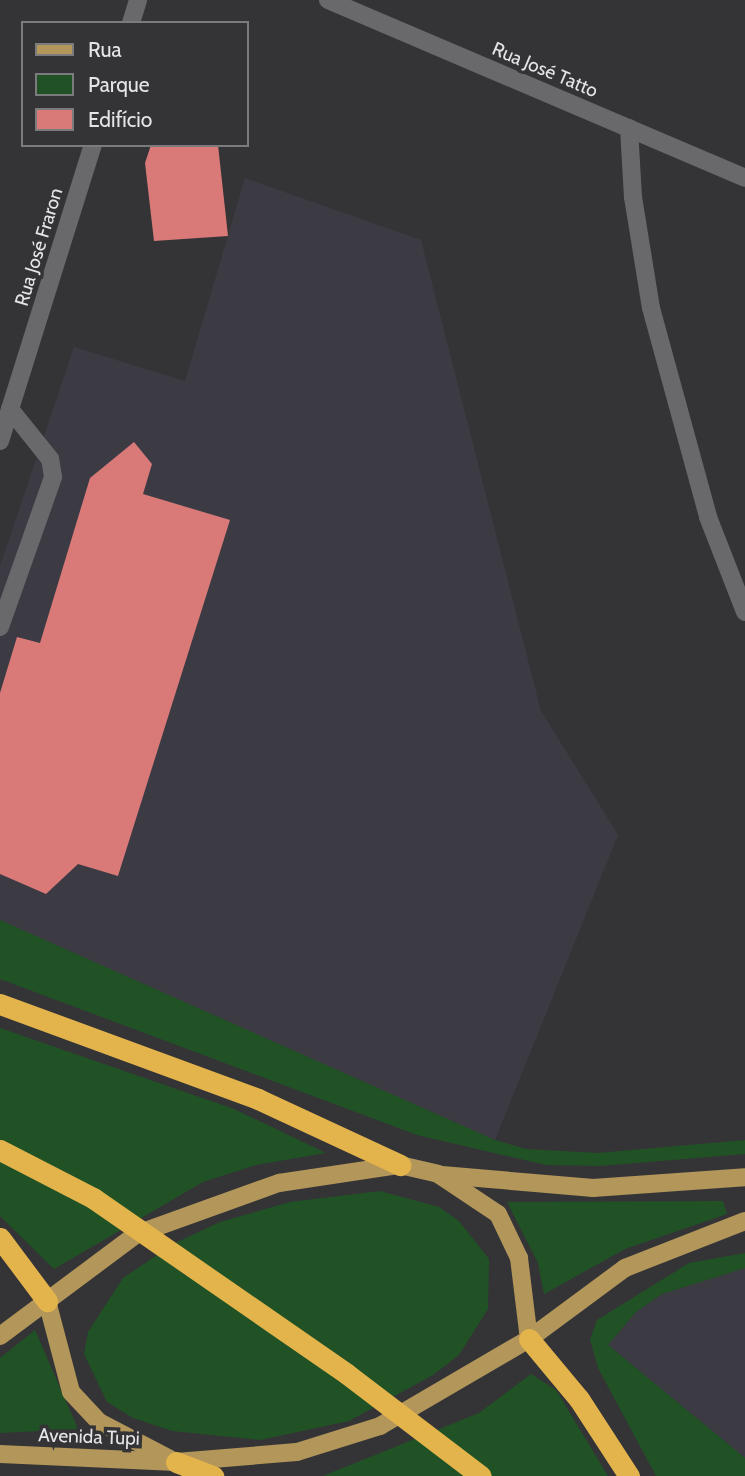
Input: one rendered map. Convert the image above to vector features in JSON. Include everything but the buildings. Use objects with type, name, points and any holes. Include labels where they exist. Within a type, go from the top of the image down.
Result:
[{"type":"highway","points":[[0,1004],[258,1099],[400,1165]]},
{"type":"highway","points":[[0,1150],[93,1198],[218,1290],[347,1374],[473,1469]]},
{"type":"highway","points":[[0,1238],[47,1301]]},
{"type":"highway","points":[[529,1339],[579,1399],[629,1476]]},
{"type":"highway","points":[[176,1462],[213,1476]]},
{"type":"main road","points":[[0,1336],[137,1234],[279,1182],[400,1165],[438,1174],[593,1188],[745,1177]]},
{"type":"main road","points":[[438,1174],[498,1214],[519,1258],[529,1339]]},
{"type":"main road","name":"Avenida Tupi","points":[[0,1454],[176,1462],[297,1452],[380,1426],[529,1339],[625,1268],[745,1222]]},
{"type":"main road","points":[[47,1301],[71,1392],[99,1422],[176,1462]]},
{"type":"street","points":[[132,21],[138,0]]},
{"type":"street","name":"Rua José Tatto","points":[[328,0],[745,178]]},
{"type":"street","points":[[629,128],[633,197],[651,308],[708,517],[745,612]]},
{"type":"street","name":"Rua José Fraron","points":[[0,441],[92,147]]},
{"type":"street","points":[[0,627],[53,477],[50,459],[10,409]]},
{"type":"shaded area","points":[[245,178],[421,240],[541,711],[618,835],[495,1140],[0,920],[0,566],[74,347],[185,381]]},
{"type":"shaded area","points":[[745,1268],[745,1458],[608,1345],[636,1312],[662,1294]]},
{"type":"green space","points":[[0,920],[495,1140],[526,1149],[598,1153],[745,1140],[745,1154],[600,1166],[546,1165],[417,1135],[0,979]]},
{"type":"green space","points":[[0,1028],[234,1109],[326,1153],[256,1165],[203,1182],[54,1269],[0,1216]]},
{"type":"green space","points":[[380,1191],[439,1207],[459,1221],[489,1259],[488,1309],[459,1355],[433,1375],[349,1421],[260,1440],[172,1431],[133,1418],[107,1402],[84,1354],[88,1332],[123,1278],[175,1243],[220,1222],[290,1202]]},
{"type":"green space","points":[[723,1201],[727,1214],[625,1249],[544,1294],[538,1263],[507,1202]]},
{"type":"green space","points":[[745,1253],[745,1268],[662,1294],[636,1312],[608,1345],[745,1458],[745,1476],[656,1476],[598,1368],[590,1339],[597,1320],[689,1263]]},
{"type":"green space","points":[[35,1330],[78,1429],[0,1433],[0,1358]]},
{"type":"green space","points":[[531,1374],[556,1390],[608,1476],[323,1476],[479,1413]]}]
